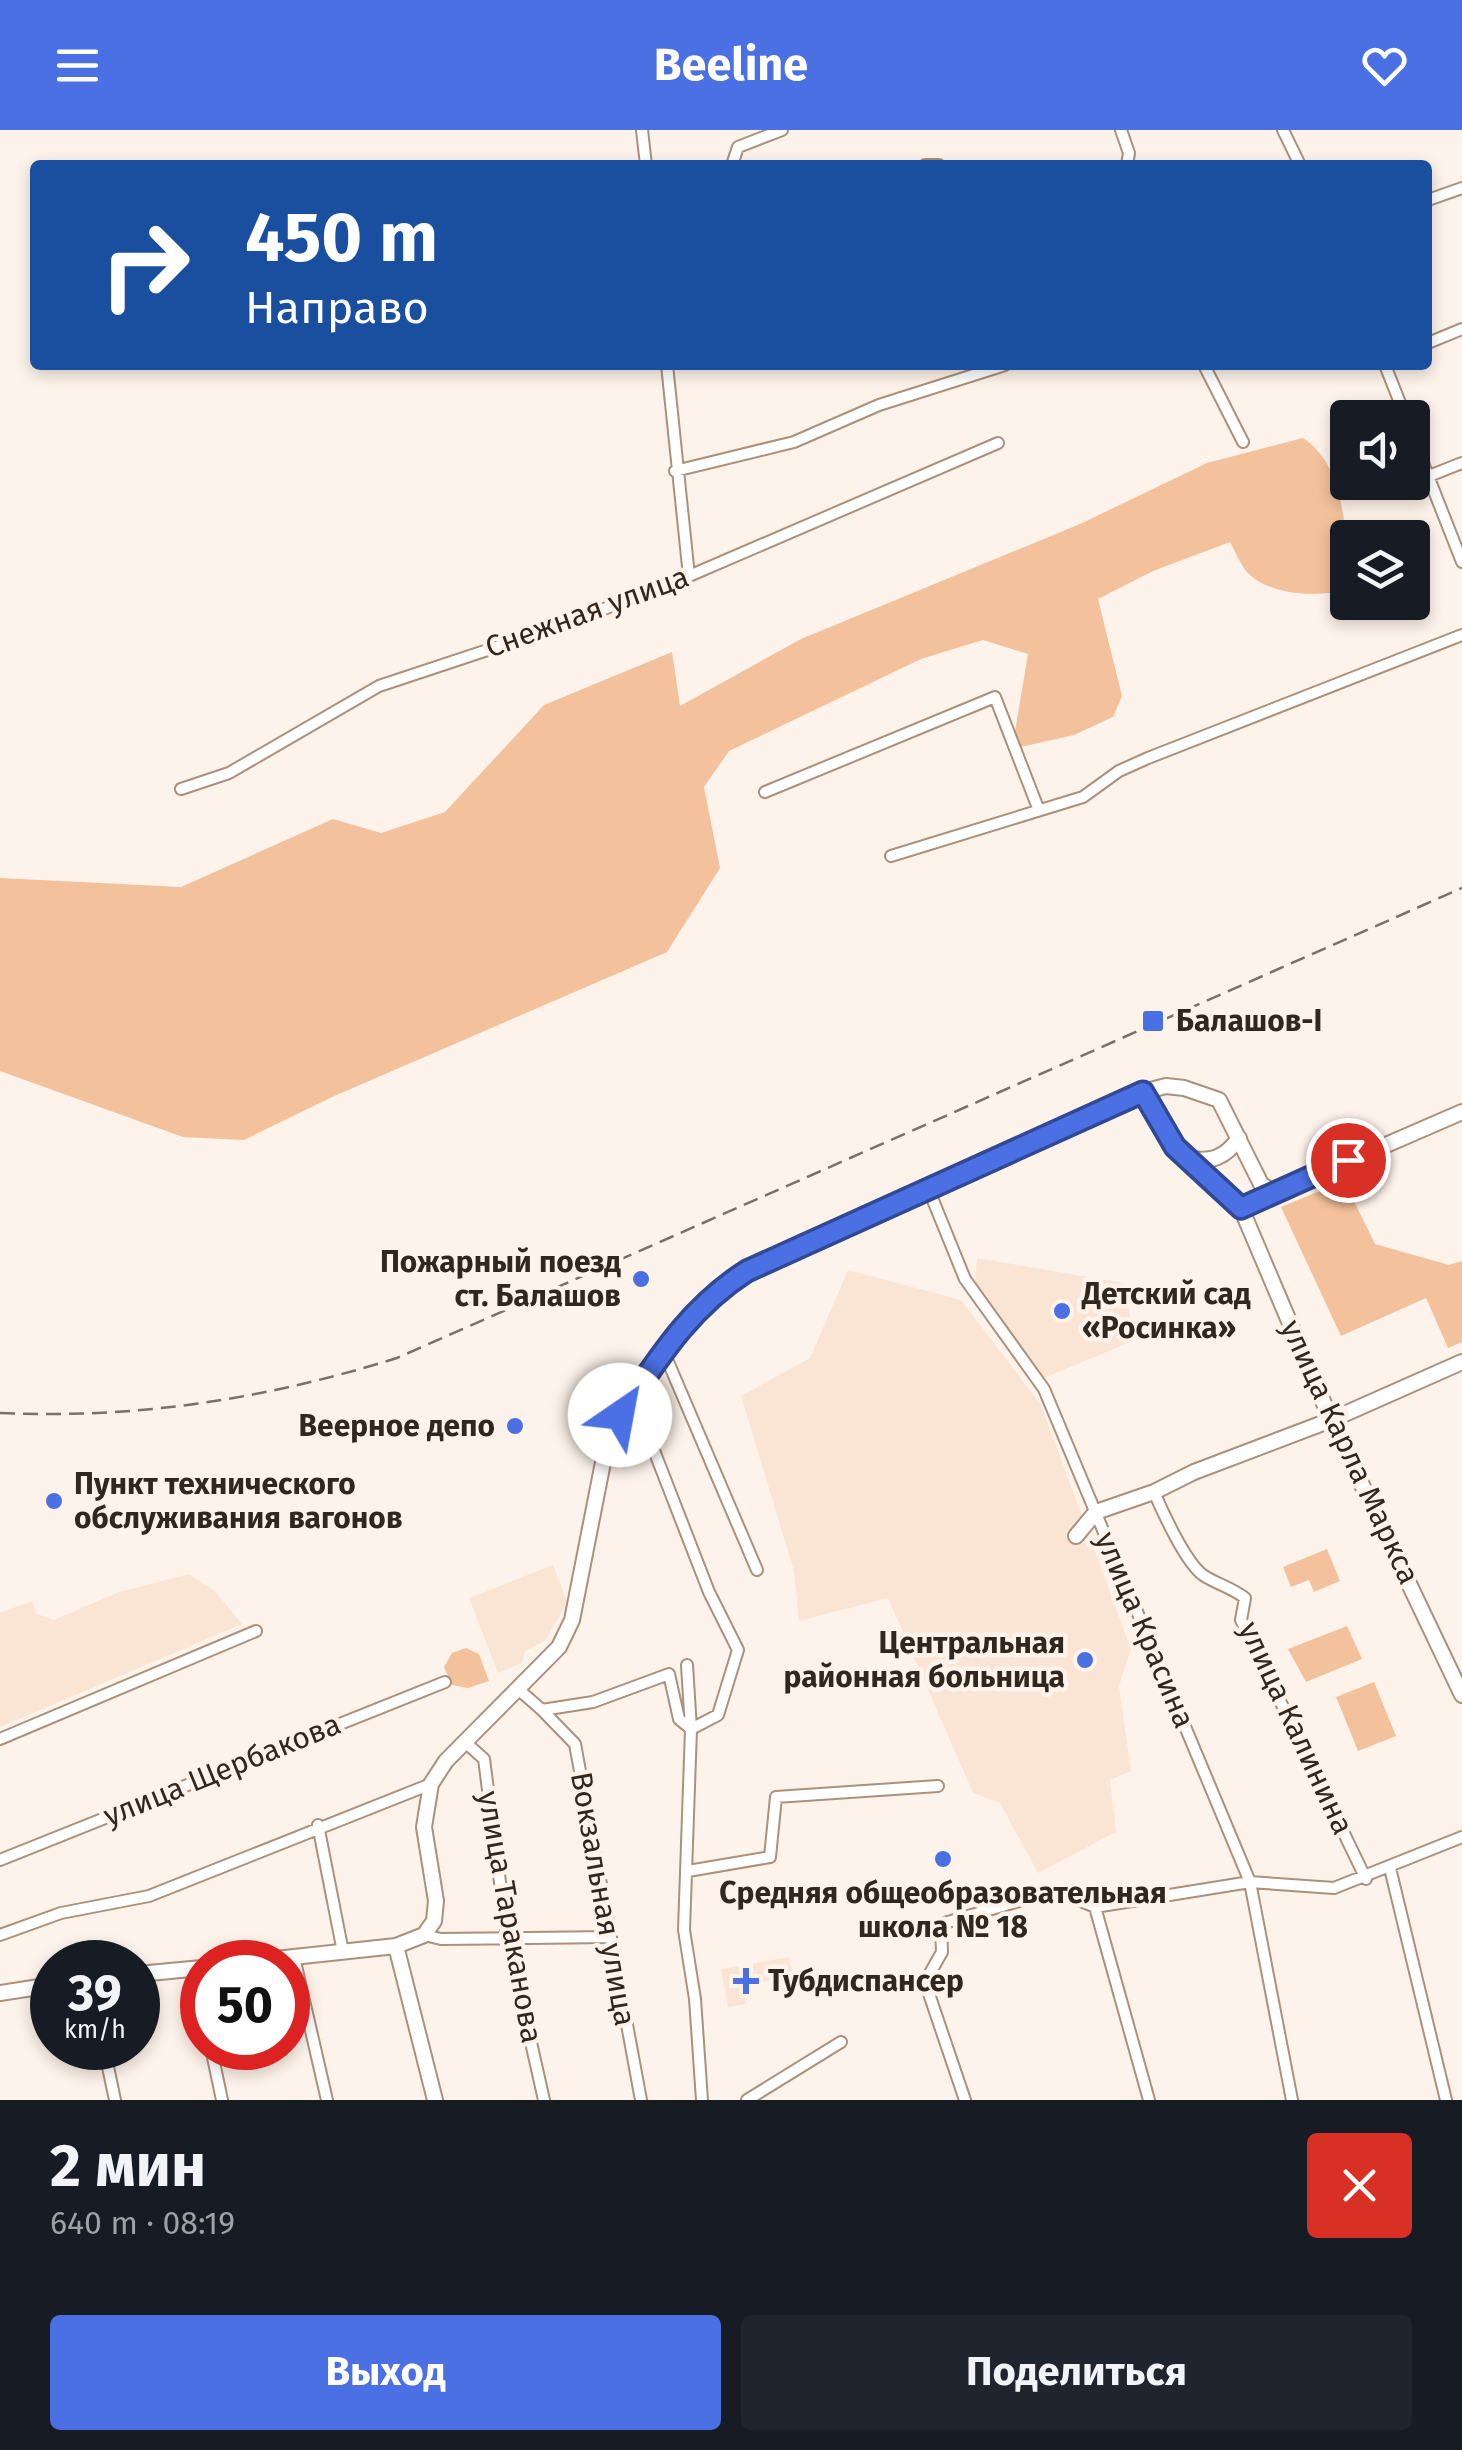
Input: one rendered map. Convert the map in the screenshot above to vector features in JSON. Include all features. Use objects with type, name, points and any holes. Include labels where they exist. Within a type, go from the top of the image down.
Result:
[{"type":"main road","points":[[310,1955],[396,1946],[424,1935],[434,1921],[436,1901],[424,1827],[431,1784],[559,1646],[572,1620],[598,1473],[612,1432],[686,1318],[714,1292],[747,1271],[928,1188],[1143,1092],[1166,1086],[1206,1092],[1227,1111],[1261,1184],[1274,1192]]},
{"type":"main road","points":[[1143,1092],[1175,1147],[1241,1208],[1462,1112]]},
{"type":"main road","points":[[1188,1158],[1206,1161],[1228,1154],[1239,1138]]},
{"type":"main road","name":"улица Карла Маркса","points":[[1241,1208],[1331,1420],[1462,1695]]},
{"type":"main road","points":[[1076,1536],[1096,1512],[1331,1420],[1462,1362]]},
{"type":"main road","points":[[396,1946],[435,2100]]},
{"type":"main road","points":[[0,1994],[30,1988]]},
{"type":"street","points":[[642,130],[645,160]]},
{"type":"street","points":[[734,160],[738,147],[782,130]]},
{"type":"street","points":[[1120,130],[1129,153],[1127,160]]},
{"type":"street","points":[[1283,130],[1298,160]]},
{"type":"street","points":[[1432,199],[1462,188]]},
{"type":"street","points":[[1432,341],[1462,328]]},
{"type":"street","points":[[667,370],[689,576]]},
{"type":"street","points":[[676,471],[794,442],[879,405],[989,370]]},
{"type":"street","points":[[1207,370],[1243,442]]},
{"type":"street","points":[[1387,370],[1399,400]]},
{"type":"street","name":"Снежная улица","points":[[181,789],[229,773],[378,686],[560,626],[689,576],[998,443]]},
{"type":"street","points":[[1430,476],[1462,463]]},
{"type":"street","points":[[1430,479],[1462,562]]},
{"type":"street","points":[[891,856],[1083,797],[1148,758],[1462,634]]},
{"type":"street","points":[[765,792],[995,698],[1038,808]]},
{"type":"street","name":"улица Красина","points":[[928,1188],[965,1279],[1044,1389],[1250,1882],[1292,2100]]},
{"type":"street","points":[[663,1350],[757,1570]]},
{"type":"street","points":[[612,1432],[655,1454],[709,1592],[738,1650],[718,1715],[691,1729]]},
{"type":"street","name":"улица Калинина","points":[[1154,1492],[1169,1524],[1202,1575],[1222,1581],[1245,1598],[1241,1620],[1366,1879]]},
{"type":"street","points":[[0,1739],[256,1631]]},
{"type":"street","points":[[687,1665],[691,1729],[684,1930],[695,1999],[702,2100]]},
{"type":"street","points":[[542,1710],[593,1702],[670,1674],[679,1718],[691,1729]]},
{"type":"street","name":"улица Щербакова","points":[[0,1860],[446,1682]]},
{"type":"street","name":"Вокзальная улица","points":[[518,1690],[575,1744],[640,2100]]},
{"type":"street","name":"улица Тараканова","points":[[466,1742],[484,1759],[507,1936],[544,2100]]},
{"type":"street","points":[[0,1935],[60,1913],[149,1896],[431,1784]]},
{"type":"street","points":[[688,1871],[770,1857],[776,1797],[938,1786]]},
{"type":"street","points":[[318,1826],[343,1952]]},
{"type":"street","points":[[965,2100],[924,1982],[942,1952],[940,1924],[1026,1899],[1069,1896],[1095,1907],[1250,1882],[1334,1888],[1366,1879],[1462,1837]]},
{"type":"street","points":[[1390,1868],[1446,2100]]},
{"type":"street","points":[[1095,1907],[1149,2100]]},
{"type":"street","points":[[424,1935],[441,1939],[611,1937]]},
{"type":"street","points":[[310,2026],[327,2100]]},
{"type":"street","points":[[747,2100],[842,2042]]},
{"type":"street","points":[[109,2070],[115,2100]]},
{"type":"street","points":[[216,2070],[222,2100]]},
{"type":"shaded area","points":[[1303,438],[1318,451],[1330,469],[1330,500],[1340,500],[1344,520],[1330,520],[1330,593],[1294,593],[1267,586],[1246,571],[1230,542],[1153,571],[1098,599],[1122,696],[1113,717],[1074,735],[1012,749],[1028,654],[983,640],[921,659],[729,751],[704,787],[720,868],[667,952],[332,1097],[244,1140],[183,1137],[0,1071],[0,878],[181,887],[333,819],[381,833],[445,812],[544,705],[672,652],[680,706],[801,639],[1080,524],[1207,463]]},
{"type":"shaded area","points":[[1344,1181],[1375,1244],[1449,1265],[1462,1261],[1462,1342],[1448,1348],[1426,1298],[1341,1336],[1281,1207]]},
{"type":"shaded area","name":"Детский сад «Росинка»","points":[[977,1258],[1123,1283],[1135,1340],[1044,1378],[975,1282]]},
{"type":"shaded area","points":[[848,1270],[961,1300],[1041,1405],[1131,1649],[1119,1686],[1131,1771],[1110,1780],[1116,1832],[1038,1873],[1000,1803],[973,1793],[888,1598],[799,1621],[794,1571],[741,1396],[810,1358]]},
{"type":"shaded area","points":[[1327,1549],[1340,1581],[1314,1592],[1309,1580],[1291,1587],[1283,1567]]},
{"type":"shaded area","points":[[553,1565],[567,1602],[545,1641],[525,1651],[522,1663],[498,1673],[469,1598]]},
{"type":"shaded area","points":[[189,1574],[215,1591],[242,1624],[0,1727],[0,1613],[32,1601],[37,1614],[54,1620],[119,1592]]},
{"type":"shaded area","points":[[1347,1626],[1362,1659],[1306,1682],[1288,1649]]},
{"type":"shaded area","points":[[466,1648],[479,1654],[489,1681],[468,1688],[452,1685],[444,1667],[452,1653]]},
{"type":"shaded area","points":[[1374,1682],[1396,1736],[1358,1751],[1336,1697]]},
{"type":"shaded area","name":"Тубдиспансер","points":[[789,1957],[793,1976],[743,1985],[746,2004],[728,2007],[721,1969]]},
{"type":"railway","points":[[0,1413],[101,1413],[201,1403],[299,1385],[397,1358],[1462,888]]},
{"type":"place","name":"Балашов-I","points":[[1153,1021]]},
{"type":"place","name":"Пожарный поезд ст. Балашов","points":[[641,1279]]},
{"type":"place","name":"Детский сад «Росинка»","points":[[1062,1311]]},
{"type":"place","name":"Веерное депо","points":[[515,1426]]},
{"type":"place","name":"Пункт технического обслуживания вагонов","points":[[54,1501]]},
{"type":"place","name":"Центральная районная больница","points":[[1085,1660]]},
{"type":"place","name":"Средняя общеобразовательная школа № 18","points":[[943,1859]]},
{"type":"place","name":"Тубдиспансер","points":[[746,1981]]},
{"type":"route","points":[[620,1415],[686,1318],[714,1292],[747,1271],[1143,1092],[1175,1147],[1241,1208],[1348,1160]]}]
